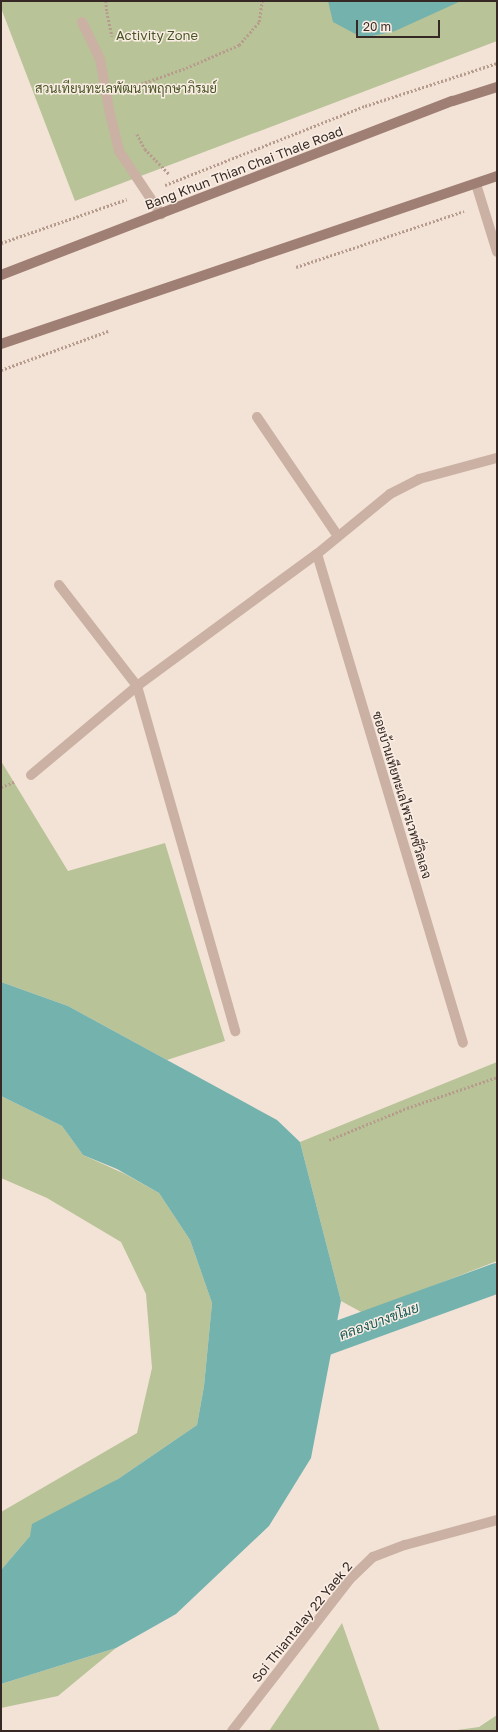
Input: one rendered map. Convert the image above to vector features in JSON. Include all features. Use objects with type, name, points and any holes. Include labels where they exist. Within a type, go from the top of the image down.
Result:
[{"type":"main road","name":"Bang Khun Thian Chai Thale Road","points":[[1,275],[453,101],[497,87]]},
{"type":"main road","points":[[1,344],[497,176]]},
{"type":"street","points":[[82,22],[100,59],[119,151],[161,214]]},
{"type":"street","points":[[476,184],[497,252]]},
{"type":"street","points":[[257,417],[338,536]]},
{"type":"street","points":[[31,775],[137,686],[317,554],[390,494],[419,479],[497,458]]},
{"type":"street","name":"ซอยบ้านเทียทะเลไพรเวทซี่วิลเลจ","points":[[317,554],[463,1043]]},
{"type":"street","points":[[59,585],[137,686],[236,1031]]},
{"type":"street","name":"Soi Thiantalay 22 Yaek 2","points":[[232,1731],[349,1580],[373,1557],[405,1545],[497,1520]]},
{"type":"path","points":[[106,1],[107,12],[114,40]]},
{"type":"path","points":[[106,93],[125,89],[186,68],[239,45],[259,22],[262,1]]},
{"type":"path","points":[[1,243],[147,192],[365,106],[497,63]]},
{"type":"path","points":[[124,82],[126,96]]},
{"type":"path","points":[[135,130],[145,149],[170,175]]},
{"type":"path","points":[[290,269],[483,205]]},
{"type":"path","points":[[1,370],[112,329]]},
{"type":"path","points":[[329,1140],[407,1108],[497,1077]]},
{"type":"green space","name":"สวนเทียนทะเลพัฒนาพฤกษาภิรมย์","points":[[1,1],[497,1],[497,41],[75,201],[1,8]]},
{"type":"green space","points":[[1,761],[68,871],[165,843],[225,1041],[167,1060],[68,1006],[1,982]]},
{"type":"green space","points":[[497,1062],[497,1261],[363,1313],[341,1301],[300,1142]]},
{"type":"green space","points":[[1,1096],[62,1126],[83,1155],[125,1174],[159,1193],[190,1240],[212,1303],[204,1386],[197,1425],[118,1479],[30,1536],[1,1570],[1,1512],[137,1433],[152,1368],[146,1294],[121,1242],[47,1198],[1,1178]]},
{"type":"green space","points":[[342,1623],[380,1731],[269,1731]]},
{"type":"green space","points":[[116,1648],[58,1696],[1,1708],[1,1684]]},
{"type":"green space","points":[[497,1715],[497,1731],[450,1731],[479,1727]]},
{"type":"water","points":[[328,1],[461,1],[395,31],[363,38],[333,22]]},
{"type":"water","points":[[1,982],[68,1006],[277,1120],[300,1142],[341,1301],[311,1458],[269,1526],[176,1614],[116,1648],[1,1684],[1,1570],[30,1536],[32,1524],[118,1479],[197,1425],[204,1386],[212,1303],[190,1240],[159,1193],[117,1169],[83,1155],[62,1126],[1,1096]]},
{"type":"waterway","name":"คลองบางขโมย","points":[[294,1352],[497,1278]]},
{"type":"park label","name":"Activity Zone","points":[[157,35]]}]
